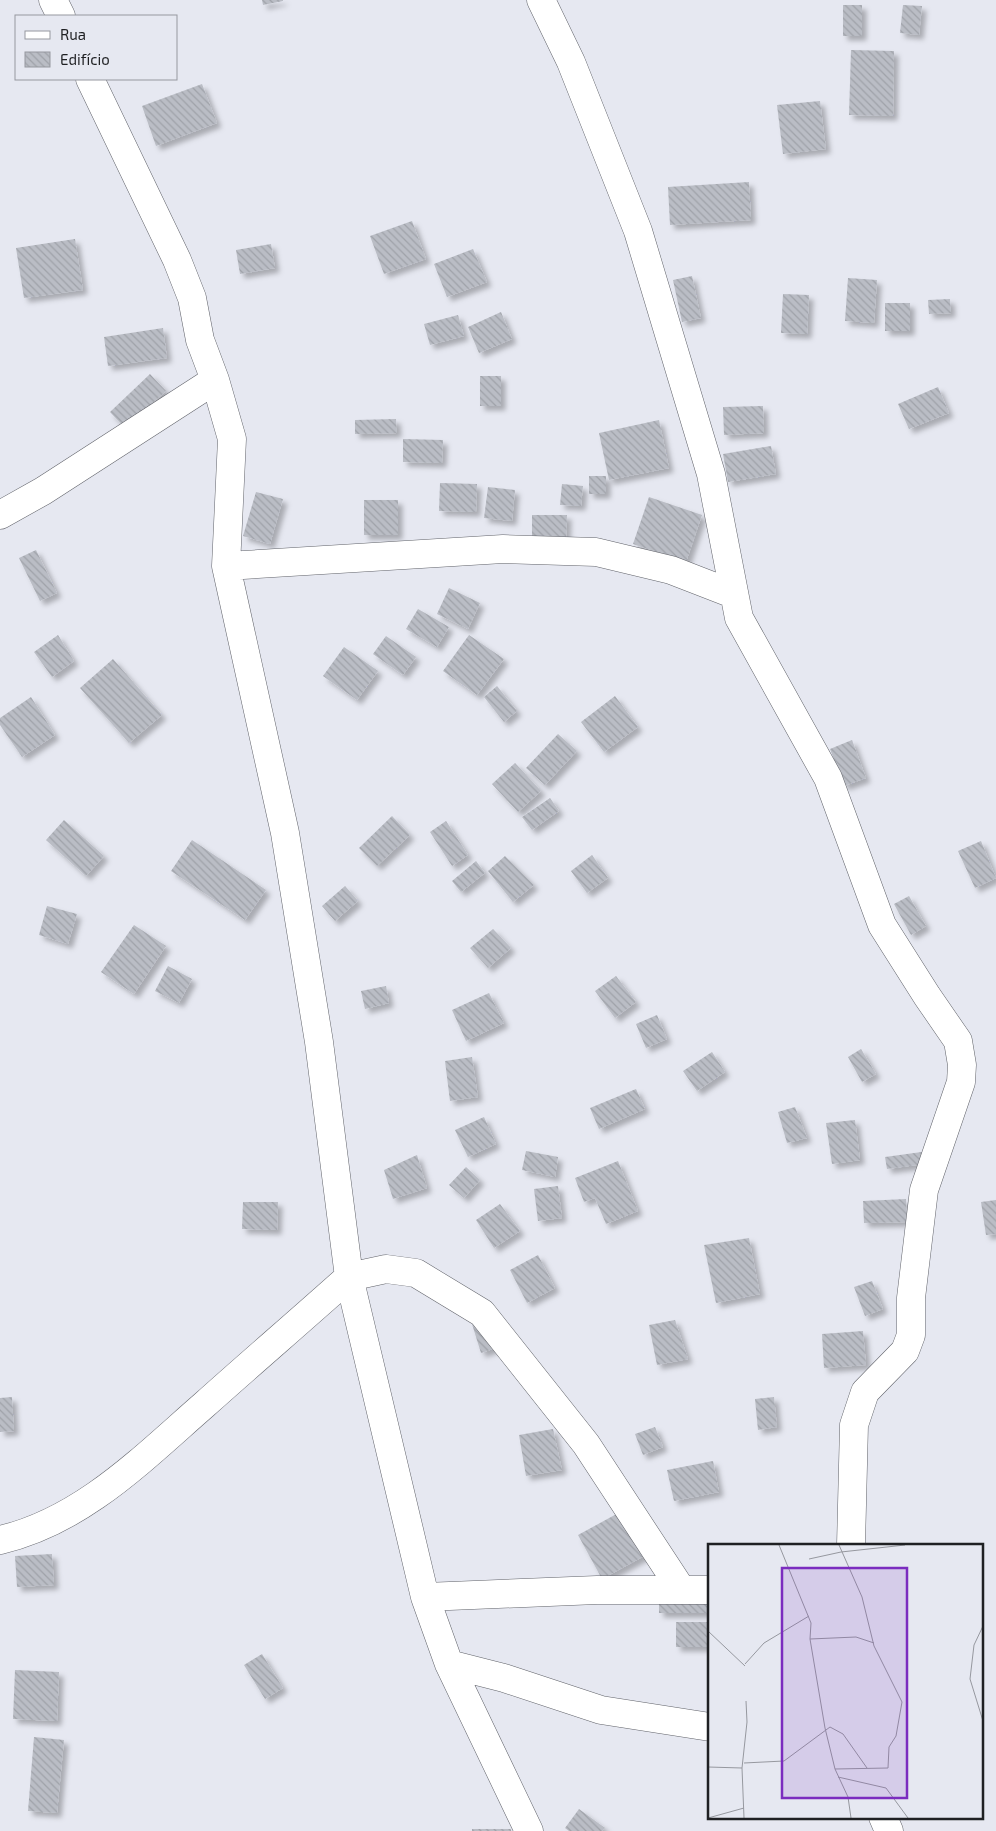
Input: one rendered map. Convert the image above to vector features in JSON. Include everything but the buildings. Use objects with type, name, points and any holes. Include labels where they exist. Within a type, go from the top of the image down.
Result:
[{"type":"street","points":[[54,0],[61,15]]},
{"type":"street","points":[[541,0],[571,62],[638,231],[711,474],[732,594],[739,618],[828,778],[882,925],[926,996],[958,1040],[962,1065],[961,1082],[924,1190],[911,1298],[911,1335],[905,1351],[865,1392],[854,1425],[852,1544]]},
{"type":"street","points":[[90,80],[177,260],[192,298],[200,340],[215,380],[232,439],[226,566],[285,833],[319,1042],[349,1277],[425,1597],[449,1664],[529,1831]]},
{"type":"street","points":[[0,515],[43,491],[215,380]]},
{"type":"street","points":[[226,566],[503,549],[596,552],[671,570],[732,594]]},
{"type":"street","points":[[0,1540],[22,1535],[71,1512],[116,1482],[349,1277],[386,1269],[416,1273],[488,1319],[586,1444],[681,1589]]},
{"type":"street","points":[[425,1597],[681,1589],[708,1590]]},
{"type":"street","points":[[449,1664],[504,1678],[601,1710],[708,1727]]},
{"type":"street","points":[[882,1818],[889,1831]]}]
